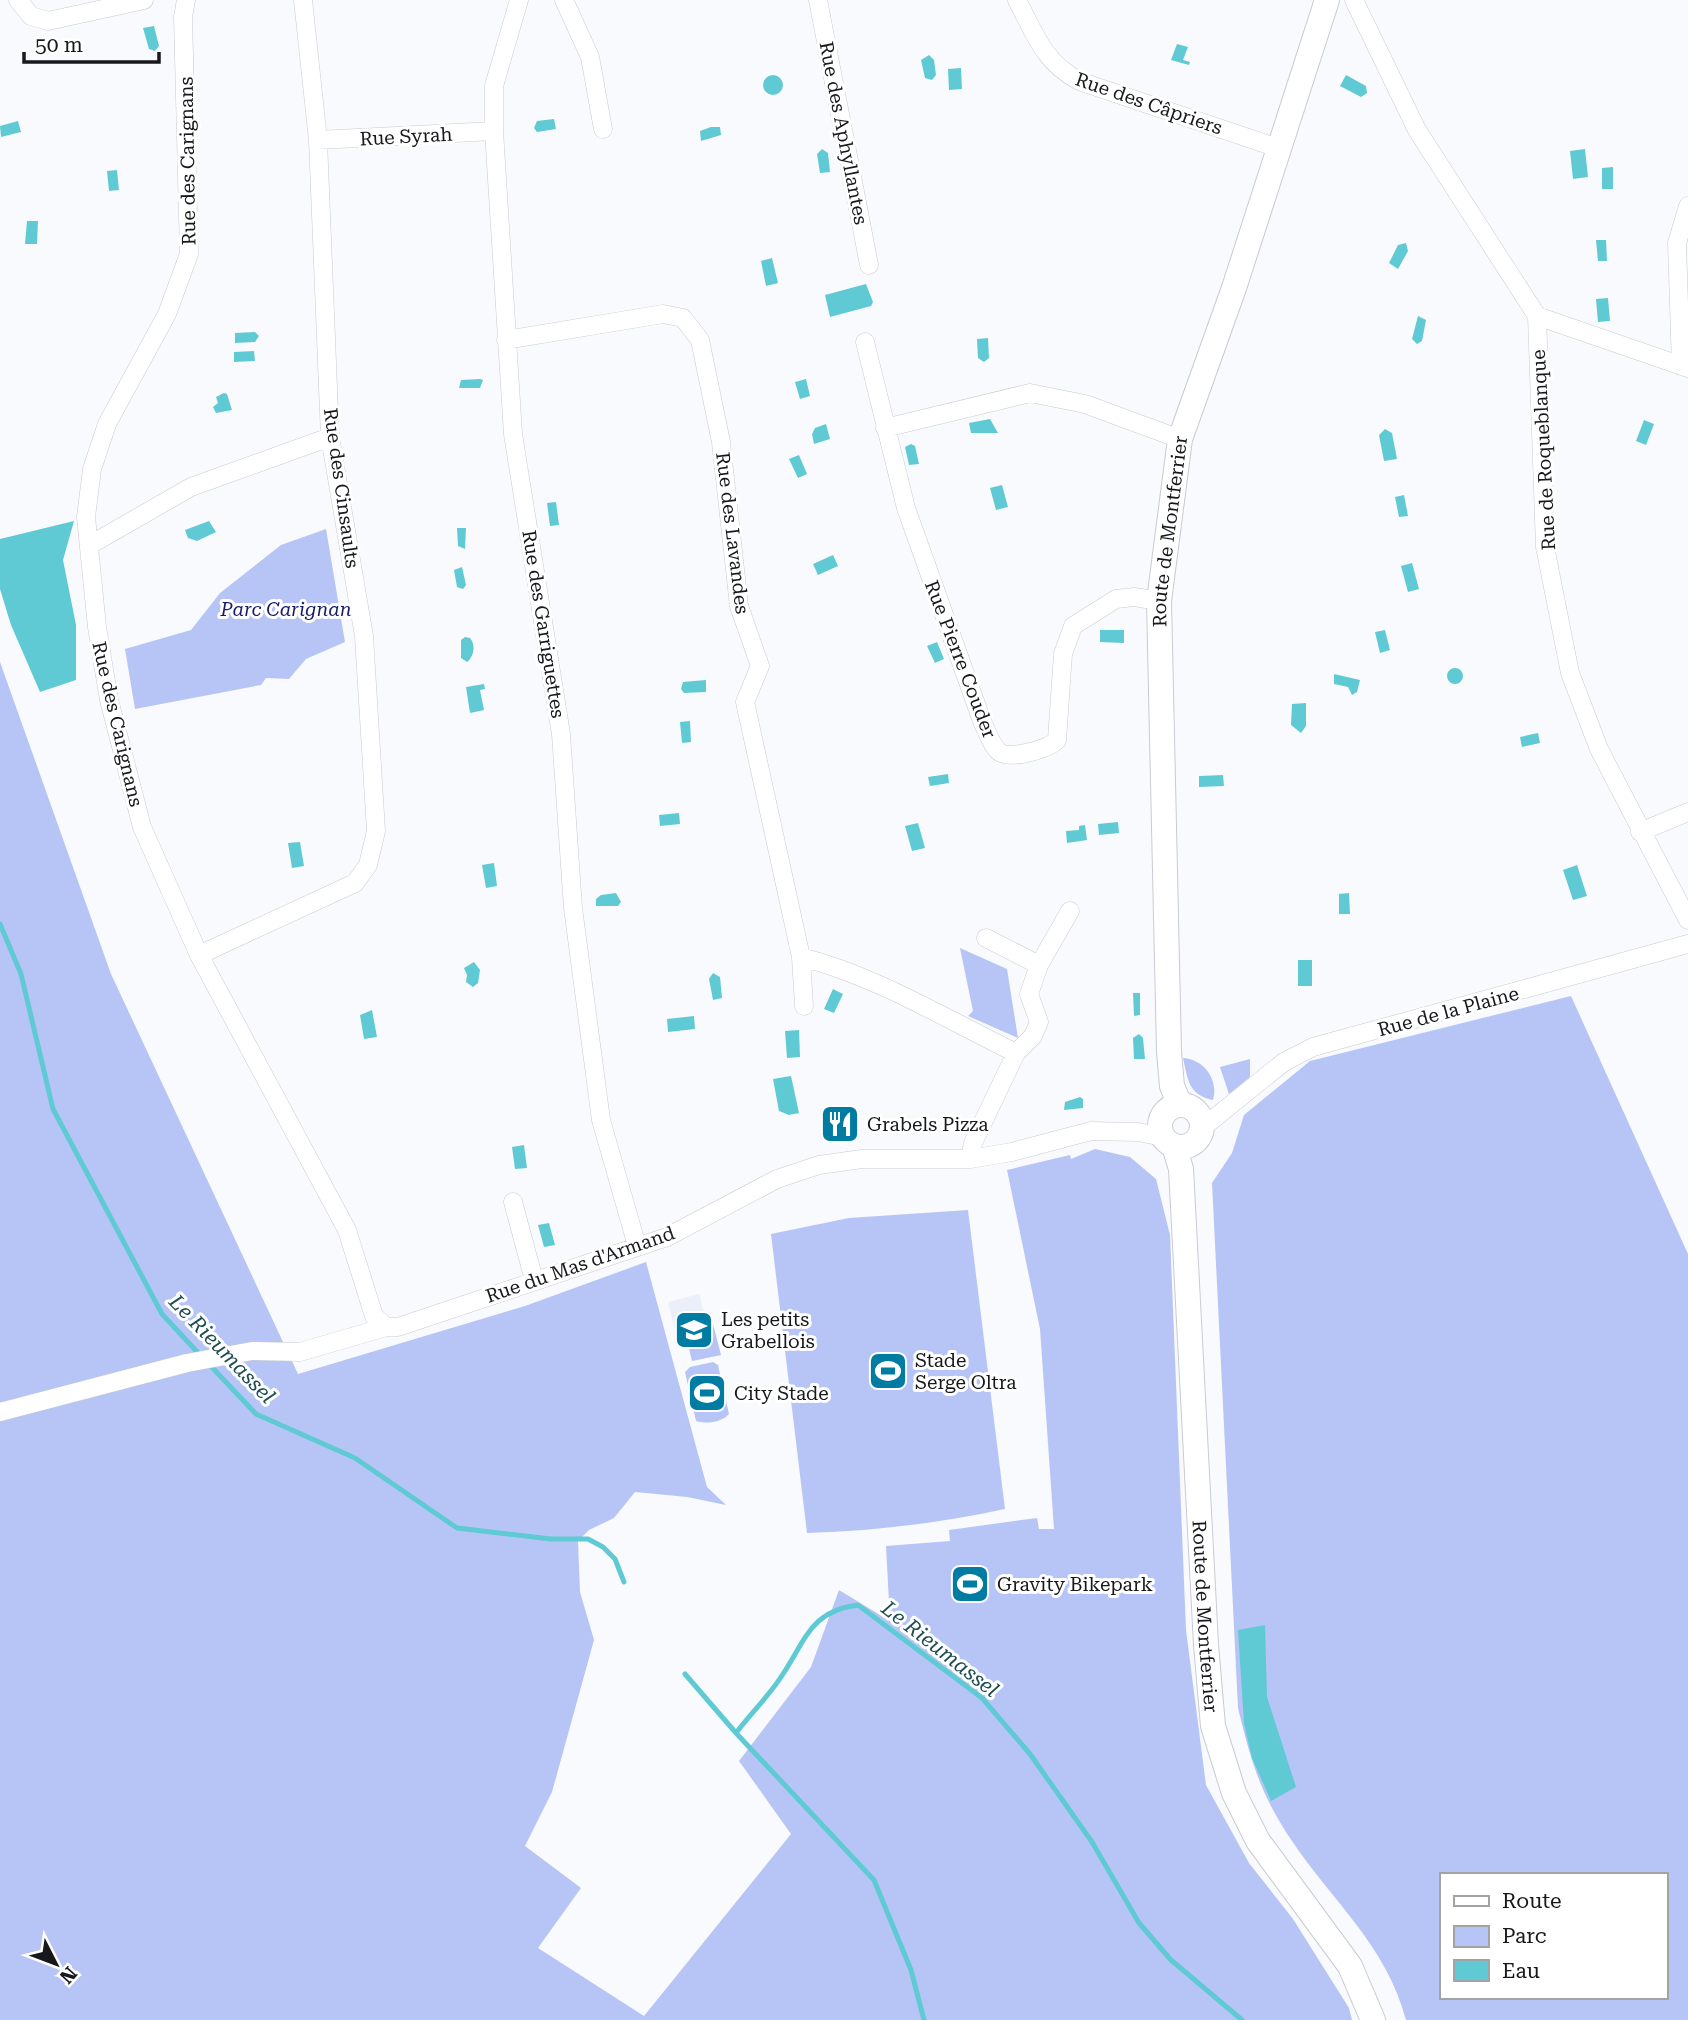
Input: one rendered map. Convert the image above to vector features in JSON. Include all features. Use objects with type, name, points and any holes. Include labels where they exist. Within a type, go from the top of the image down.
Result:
[{"type":"street","points":[[18,0],[32,16],[48,20],[144,0]]},
{"type":"street","name":"Rue des Carignans","points":[[186,0],[183,17],[191,221],[189,254],[167,314],[107,424],[92,469],[86,517],[97,627],[125,768],[142,827],[199,955],[289,1129],[347,1230],[373,1316],[386,1327]]},
{"type":"street","name":"Rue des Cinsaults","points":[[199,955],[355,883],[368,866],[376,831],[364,636],[330,437],[318,140],[303,0]]},
{"type":"street","name":"Rue des Garriguettes","points":[[519,0],[494,86],[494,131],[513,434],[561,734],[573,908],[601,1119],[637,1246]]},
{"type":"street","points":[[564,0],[590,57],[603,129]]},
{"type":"street","name":"Rue des Aphyllantes","points":[[818,0],[869,265]]},
{"type":"street","name":"Rue des Câpriers","points":[[1017,0],[1042,48],[1057,69],[1079,81],[1278,148]]},
{"type":"street","name":"Route de Montferrier","points":[[1327,0],[1234,288],[1180,439],[1159,601],[1163,858],[1175,1127],[1213,1726],[1234,1793],[1258,1840],[1350,1966],[1373,2020]]},
{"type":"street","points":[[1354,0],[1418,131],[1537,316],[1684,367],[1677,243],[1688,206]]},
{"type":"street","name":"Rue Syrah","points":[[318,140],[494,131]]},
{"type":"street","name":"Rue des Lavandes","points":[[506,340],[663,314],[682,318],[700,340],[721,442],[739,606],[760,666],[745,702],[801,957],[804,1006]]},
{"type":"street","name":"Rue de Roqueblanque","points":[[1537,316],[1545,547],[1570,673],[1599,750],[1688,920]]},
{"type":"street","name":"Rue Pierre Couder","points":[[864,342],[906,508],[982,721],[996,750],[1002,754],[1050,748],[1057,740],[1063,653],[1073,626],[1116,599],[1134,597],[1159,601]]},
{"type":"street","points":[[885,428],[1030,393],[1085,404],[1180,439]]},
{"type":"street","points":[[90,545],[191,487],[330,437]]},
{"type":"street","points":[[1640,832],[1688,812]]},
{"type":"street","points":[[970,1159],[973,1143],[1016,1053],[1033,1037],[1040,1022],[1029,994],[1039,965],[1070,911]]},
{"type":"street","points":[[986,938],[1039,965]]},
{"type":"street","name":"Rue de la Plaine","points":[[1175,1127],[1224,1110],[1284,1062],[1313,1047],[1688,944]]},
{"type":"street","points":[[801,957],[826,963],[882,987],[1016,1053]]},
{"type":"street","name":"Rue du Mas d'Armand","points":[[0,1412],[187,1363],[252,1351],[300,1352],[386,1327],[398,1327],[667,1237],[777,1179],[819,1165],[862,1159],[970,1159],[1012,1152],[1091,1131],[1175,1127]]},
{"type":"street","points":[[513,1202],[534,1280]]},
{"type":"shaded area","name":"Les petits Grabellois","points":[[699,1294],[707,1325],[713,1324],[721,1355],[692,1361],[688,1344],[679,1346],[668,1302]]},
{"type":"green space","name":"Parc Carignan","points":[[326,529],[345,642],[306,659],[289,679],[266,678],[261,685],[135,709],[125,649],[191,630],[220,593],[281,545]]},
{"type":"green space","points":[[0,662],[111,974],[298,1374],[525,1306],[646,1262],[707,1487],[726,1505],[687,1497],[635,1492],[614,1518],[589,1530],[578,1541],[580,1592],[594,1640],[552,1792],[525,1846],[581,1888],[538,1948],[644,2016],[791,1834],[739,1761],[811,1667],[839,1590],[890,1621],[886,1546],[950,1541],[949,1530],[1037,1518],[1039,1529],[1054,1529],[1040,1329],[1007,1170],[1070,1155],[1071,1159],[1095,1149],[1130,1157],[1156,1179],[1170,1235],[1186,1630],[1206,1785],[1249,1863],[1293,1919],[1349,2008],[1352,2020],[0,2020]]},
{"type":"green space","points":[[960,948],[1007,969],[1018,1038],[968,1016],[973,1011]]},
{"type":"green space","points":[[1571,996],[1688,1254],[1688,2020],[1406,2020],[1386,1969],[1372,1946],[1292,1841],[1264,1792],[1247,1745],[1238,1708],[1212,1183],[1232,1153],[1244,1115],[1310,1061]]},
{"type":"green space","points":[[1183,1058],[1197,1062],[1208,1072],[1214,1085],[1213,1100],[1194,1091],[1188,1080]]},
{"type":"green space","points":[[1250,1059],[1250,1077],[1229,1094],[1220,1067]]},
{"type":"green space","name":"Stade Serge Oltra","points":[[968,1210],[1005,1509],[907,1526],[807,1533],[771,1234],[849,1218]]},
{"type":"green space","points":[[713,1324],[721,1355],[692,1361],[688,1344],[679,1346],[675,1334]]},
{"type":"green space","name":"City Stade","points":[[713,1362],[718,1365],[729,1414],[713,1422],[696,1421],[685,1372],[690,1367]]},
{"type":"water","points":[[154,26],[159,46],[155,51],[149,49],[143,28]]},
{"type":"water","points":[[1177,44],[1188,47],[1183,60],[1190,62],[1189,65],[1171,60]]},
{"type":"water","points":[[929,55],[934,60],[936,75],[932,80],[925,78],[921,60]]},
{"type":"water","points":[[961,68],[962,89],[949,90],[948,69]]},
{"type":"water","points":[[769,75],[777,75],[783,85],[777,95],[769,95],[763,89],[763,81]]},
{"type":"water","points":[[1346,75],[1366,86],[1367,93],[1361,97],[1340,86]]},
{"type":"water","points":[[554,119],[556,129],[537,132],[534,128],[537,121]]},
{"type":"water","points":[[18,121],[21,132],[1,137],[0,126]]},
{"type":"water","points":[[720,127],[721,135],[701,141],[700,131]]},
{"type":"water","points":[[822,149],[828,153],[830,172],[820,173],[817,154]]},
{"type":"water","points":[[1585,149],[1588,177],[1573,179],[1570,151]]},
{"type":"water","points":[[1613,167],[1613,189],[1602,189],[1602,168]]},
{"type":"water","points":[[117,170],[119,190],[109,191],[107,171]]},
{"type":"water","points":[[27,221],[38,221],[37,244],[25,244]]},
{"type":"water","points":[[1596,240],[1606,240],[1607,261],[1598,261]]},
{"type":"water","points":[[1406,243],[1408,251],[1398,269],[1389,263],[1398,245]]},
{"type":"water","points":[[772,258],[778,283],[766,286],[761,261]]},
{"type":"water","points":[[866,284],[873,302],[871,306],[830,317],[825,295]]},
{"type":"water","points":[[1608,298],[1610,321],[1598,322],[1596,299]]},
{"type":"water","points":[[1418,316],[1426,320],[1422,341],[1417,344],[1412,339]]},
{"type":"water","points":[[255,332],[259,336],[255,342],[235,343],[235,333]]},
{"type":"water","points":[[988,338],[989,358],[984,362],[978,358],[977,339]]},
{"type":"water","points":[[254,351],[255,361],[234,362],[234,352]]},
{"type":"water","points":[[806,379],[810,396],[800,399],[795,382]]},
{"type":"water","points":[[461,380],[483,380],[480,388],[459,388]]},
{"type":"water","points":[[227,394],[232,410],[216,413],[213,407],[218,403],[216,397]]},
{"type":"water","points":[[990,419],[998,433],[971,433],[969,423]]},
{"type":"water","points":[[1644,420],[1654,424],[1646,445],[1636,441]]},
{"type":"water","points":[[826,424],[830,439],[814,444],[812,434],[815,428]]},
{"type":"water","points":[[1385,429],[1392,433],[1397,459],[1384,461],[1379,435]]},
{"type":"water","points":[[911,444],[915,446],[919,464],[909,465],[905,447]]},
{"type":"water","points":[[799,455],[807,474],[798,478],[789,459]]},
{"type":"water","points":[[1002,485],[1008,507],[996,510],[990,488]]},
{"type":"water","points":[[1404,495],[1408,516],[1399,517],[1395,497]]},
{"type":"water","points":[[556,502],[559,525],[550,526],[547,503]]},
{"type":"water","points":[[74,521],[63,560],[76,625],[76,680],[40,692],[11,625],[0,589],[0,539]]},
{"type":"water","points":[[209,521],[216,532],[197,541],[188,538],[185,530]]},
{"type":"water","points":[[457,528],[466,528],[465,549],[458,546]]},
{"type":"water","points":[[833,555],[838,566],[818,575],[813,564]]},
{"type":"water","points":[[1412,563],[1419,589],[1408,592],[1401,566]]},
{"type":"water","points":[[462,567],[466,585],[463,589],[457,587],[454,570]]},
{"type":"water","points":[[1100,630],[1124,630],[1124,643],[1100,642]]},
{"type":"water","points":[[1385,630],[1390,650],[1380,653],[1375,632]]},
{"type":"water","points":[[470,638],[474,647],[467,662],[461,658],[461,640]]},
{"type":"water","points":[[937,642],[944,659],[935,663],[927,646]]},
{"type":"water","points":[[1455,668],[1463,676],[1455,684],[1447,676]]},
{"type":"water","points":[[1334,674],[1360,680],[1357,692],[1352,695],[1348,687],[1334,684]]},
{"type":"water","points":[[706,680],[706,692],[684,693],[681,689],[683,682]]},
{"type":"water","points":[[484,684],[485,689],[480,690],[484,710],[470,713],[466,687]]},
{"type":"water","points":[[1306,703],[1306,726],[1301,733],[1291,725],[1292,704]]},
{"type":"water","points":[[690,721],[691,742],[682,743],[680,722]]},
{"type":"water","points":[[1538,733],[1540,743],[1522,747],[1520,737]]},
{"type":"water","points":[[948,774],[949,783],[930,786],[928,777]]},
{"type":"water","points":[[1223,775],[1224,786],[1199,787],[1199,776]]},
{"type":"water","points":[[679,813],[680,824],[660,826],[659,815]]},
{"type":"water","points":[[1118,822],[1119,833],[1099,835],[1098,824]]},
{"type":"water","points":[[918,823],[925,848],[912,851],[905,826]]},
{"type":"water","points":[[1085,825],[1087,840],[1067,843],[1066,831],[1079,830],[1079,826]]},
{"type":"water","points":[[300,842],[304,866],[292,868],[288,843]]},
{"type":"water","points":[[494,863],[497,886],[486,888],[482,865]]},
{"type":"water","points":[[1577,865],[1587,896],[1573,900],[1563,870]]},
{"type":"water","points":[[616,893],[621,902],[618,906],[596,906],[596,899],[601,895]]},
{"type":"water","points":[[1349,893],[1350,914],[1339,914],[1339,894]]},
{"type":"water","points":[[1298,960],[1312,960],[1312,986],[1298,986]]},
{"type":"water","points":[[474,962],[480,970],[478,983],[473,987],[466,982],[464,968]]},
{"type":"water","points":[[713,973],[720,977],[722,998],[713,1000],[709,979]]},
{"type":"water","points":[[833,989],[843,994],[834,1013],[824,1009]]},
{"type":"water","points":[[1133,993],[1140,993],[1140,1015],[1134,1016]]},
{"type":"water","points":[[372,1010],[377,1037],[364,1039],[360,1015]]},
{"type":"water","points":[[694,1016],[695,1029],[668,1032],[667,1019]]},
{"type":"water","points":[[799,1030],[800,1057],[787,1058],[785,1031]]},
{"type":"water","points":[[1139,1034],[1143,1038],[1145,1059],[1134,1059],[1133,1038]]},
{"type":"water","points":[[791,1076],[799,1113],[789,1115],[779,1111],[773,1079]]},
{"type":"water","points":[[1080,1097],[1083,1099],[1083,1108],[1064,1110],[1065,1102]]},
{"type":"water","points":[[524,1145],[527,1168],[515,1169],[512,1147]]},
{"type":"water","points":[[549,1223],[555,1245],[544,1247],[538,1225]]},
{"type":"water","points":[[1265,1625],[1267,1697],[1296,1787],[1271,1801],[1252,1758],[1244,1724],[1238,1630]]},
{"type":"waterway","name":"Le Rieumassel","points":[[0,924],[21,974],[53,1109],[162,1314],[200,1355]]},
{"type":"waterway","name":"Le Rieumassel","points":[[207,1362],[256,1414],[355,1458],[457,1528],[551,1539],[588,1539],[603,1547],[615,1559],[624,1582]]},
{"type":"waterway","name":"Le Rieumassel","points":[[685,1674],[736,1733],[778,1682],[804,1638],[820,1620],[842,1608],[858,1605],[982,1698],[1030,1754],[1092,1842],[1139,1923],[1171,1960],[1242,2020]]},
{"type":"waterway","points":[[736,1733],[874,1880],[911,1970],[924,2020]]},
{"type":"place","name":"Grabels Pizza","points":[[840,1124]]},
{"type":"place","name":"Les petits Grabellois","points":[[694,1330]]},
{"type":"place","name":"Stade Serge Oltra","points":[[888,1371]]},
{"type":"place","name":"City Stade","points":[[707,1393]]},
{"type":"place","name":"Gravity Bikepark","points":[[970,1584]]}]
